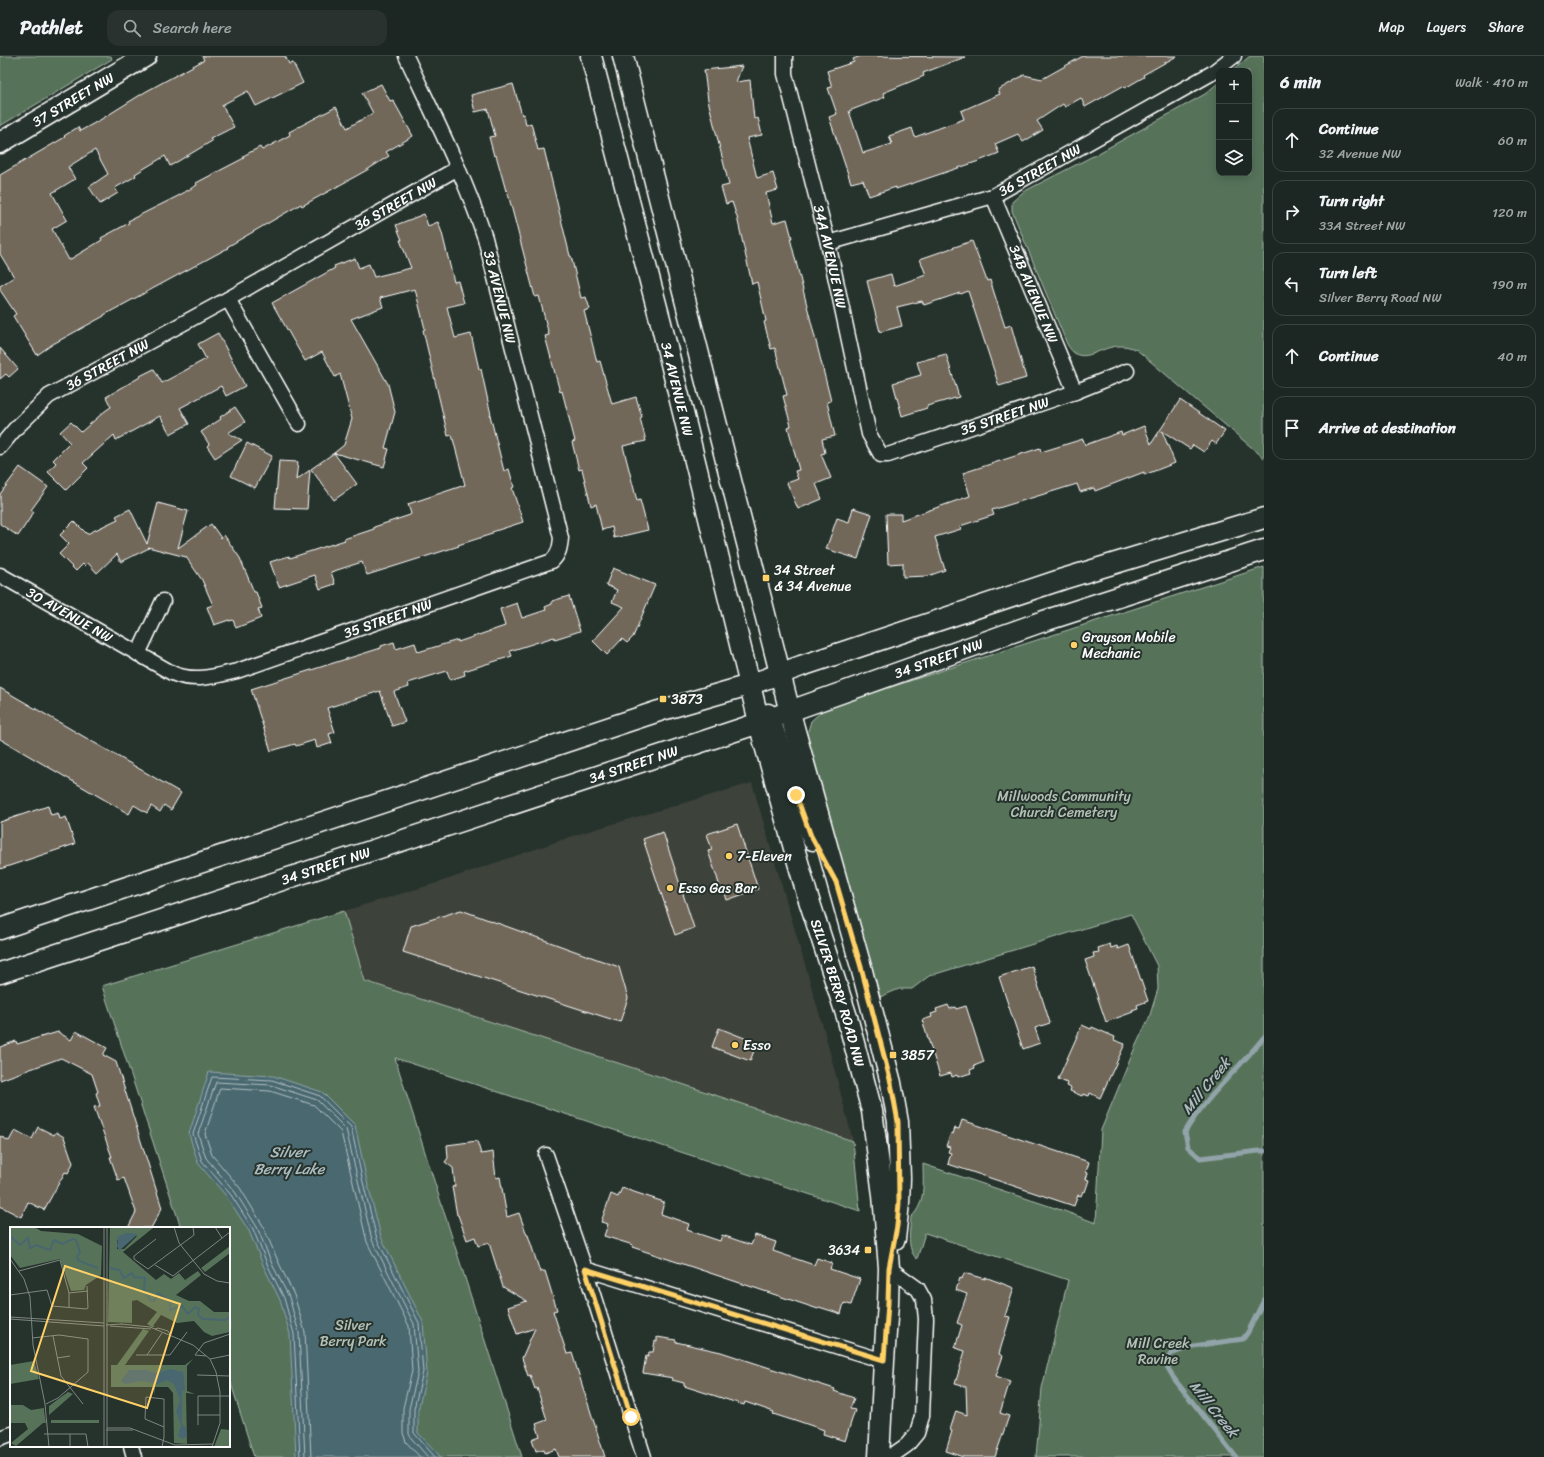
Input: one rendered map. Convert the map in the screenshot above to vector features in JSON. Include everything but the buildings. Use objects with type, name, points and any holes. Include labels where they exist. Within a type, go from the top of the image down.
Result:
[{"type":"main road","name":"37 STREET NW","points":[[0,144],[146,56]]},
{"type":"main road","name":"34 AVENUE NW","points":[[591,56],[661,323],[749,685],[765,721]]},
{"type":"main road","points":[[623,56],[790,711]]},
{"type":"main road","points":[[0,929],[658,711],[749,685],[1055,582],[1264,518]]},
{"type":"main road","name":"34 STREET NW","points":[[0,972],[765,721],[1041,622],[1264,550]]},
{"type":"main road","name":"SILVER BERRY ROAD NW","points":[[790,711],[836,882],[861,967],[891,1083],[898,1122],[899,1203],[897,1226],[889,1268]]},
{"type":"main road","points":[[765,721],[811,836],[836,882]]},
{"type":"main road","name":"SILVER BERRY ROAD NW","points":[[765,721],[807,894],[847,1017],[872,1111],[883,1200],[889,1268],[879,1457]]},
{"type":"street","name":"33 AVENUE NW","points":[[406,56],[473,202],[485,238],[561,538],[560,549]]},
{"type":"street","name":"34A AVENUE NW","points":[[785,56],[785,74],[828,243],[869,434],[881,455]]},
{"type":"street","name":"36 STREET NW","points":[[828,243],[992,196],[1212,73],[1234,56]]},
{"type":"street","name":"36 STREET NW","points":[[0,447],[49,396],[228,299],[458,168]]},
{"type":"street","name":"34B AVENUE NW","points":[[992,196],[1075,392]]},
{"type":"street","points":[[228,299],[300,424]]},
{"type":"street","name":"35 STREET NW","points":[[881,455],[888,455],[1075,392],[1128,371]]},
{"type":"street","name":"35 STREET NW","points":[[208,677],[236,671],[552,561],[557,556],[560,549]]},
{"type":"street","name":"30 AVENUE NW","points":[[0,575],[177,675],[190,679],[208,677]]},
{"type":"street","points":[[138,654],[163,601]]},
{"type":"street","points":[[546,1155],[585,1269],[644,1457]]},
{"type":"street","points":[[889,1268],[918,1289],[924,1300],[926,1319],[922,1416],[917,1432],[907,1445],[890,1457]]},
{"type":"street","points":[[585,1269],[884,1360]]},
{"type":"street","points":[[0,1438],[10,1434]]},
{"type":"street","points":[[131,1447],[134,1457]]},
{"type":"shaded area","points":[[752,783],[824,1030],[853,1141],[365,981],[344,911],[440,882],[579,834]]},
{"type":"green space","points":[[0,56],[111,56],[112,59],[0,126]]},
{"type":"green space","points":[[1250,56],[1264,56],[1264,458],[1137,350],[1125,346],[1115,346],[1093,354],[1082,356],[1072,351],[1067,344],[1012,211],[1012,202],[1023,192],[1095,155],[1173,112],[1205,94],[1216,85],[1216,176],[1252,176],[1252,68],[1236,68]]},
{"type":"green space","points":[[1264,567],[1264,1457],[1036,1457],[1042,1388],[1068,1280],[925,1233],[917,1259],[911,1250],[910,1245],[911,1217],[919,1206],[923,1192],[923,1164],[1096,1223],[1101,1130],[1136,1045],[1149,1018],[1158,989],[1157,966],[1131,914],[929,976],[912,989],[899,989],[880,997],[806,738],[811,721],[822,711],[835,705]]},
{"type":"green space","name":"Silver Berry Park","points":[[344,911],[365,981],[853,1141],[860,1211],[395,1058],[522,1457],[254,1457],[230,1380],[230,1227],[181,1227],[102,986]]},
{"type":"water","name":"Silver Berry Lake","points":[[209,1072],[273,1076],[322,1092],[355,1125],[381,1237],[423,1322],[427,1373],[418,1410],[418,1433],[441,1457],[296,1457],[290,1334],[280,1300],[249,1231],[227,1197],[198,1163],[189,1134]]},
{"type":"waterway","name":"Mill Creek","points":[[1264,1037],[1212,1095],[1193,1119],[1185,1132],[1188,1147],[1200,1158],[1264,1151]]},
{"type":"waterway","name":"Mill Creek","points":[[1236,1457],[1175,1380],[1165,1363],[1171,1354],[1193,1346],[1243,1339],[1264,1300]]},
{"type":"place","name":"34 Street & 34 Avenue","points":[[766,578]]},
{"type":"place","name":"Grayson Mobile Mechanic","points":[[1074,645]]},
{"type":"place","name":"3873","points":[[663,699]]},
{"type":"place","name":"7-Eleven","points":[[729,856]]},
{"type":"place","name":"Esso Gas Bar","points":[[670,888]]},
{"type":"place","name":"Esso","points":[[735,1045]]},
{"type":"place","name":"3857","points":[[893,1055]]},
{"type":"place","name":"3634","points":[[868,1250]]},
{"type":"route","points":[[631,1417],[585,1269],[884,1360],[889,1268],[897,1226],[899,1203],[900,1178],[898,1122],[896,1109],[891,1083],[861,967],[836,882],[811,836],[796,795]]},
{"type":"park label","name":"Millwoods Community Church Cemetery","points":[[1064,804]]},
{"type":"park label","name":"Mill Creek Ravine","points":[[1158,1352]]}]
